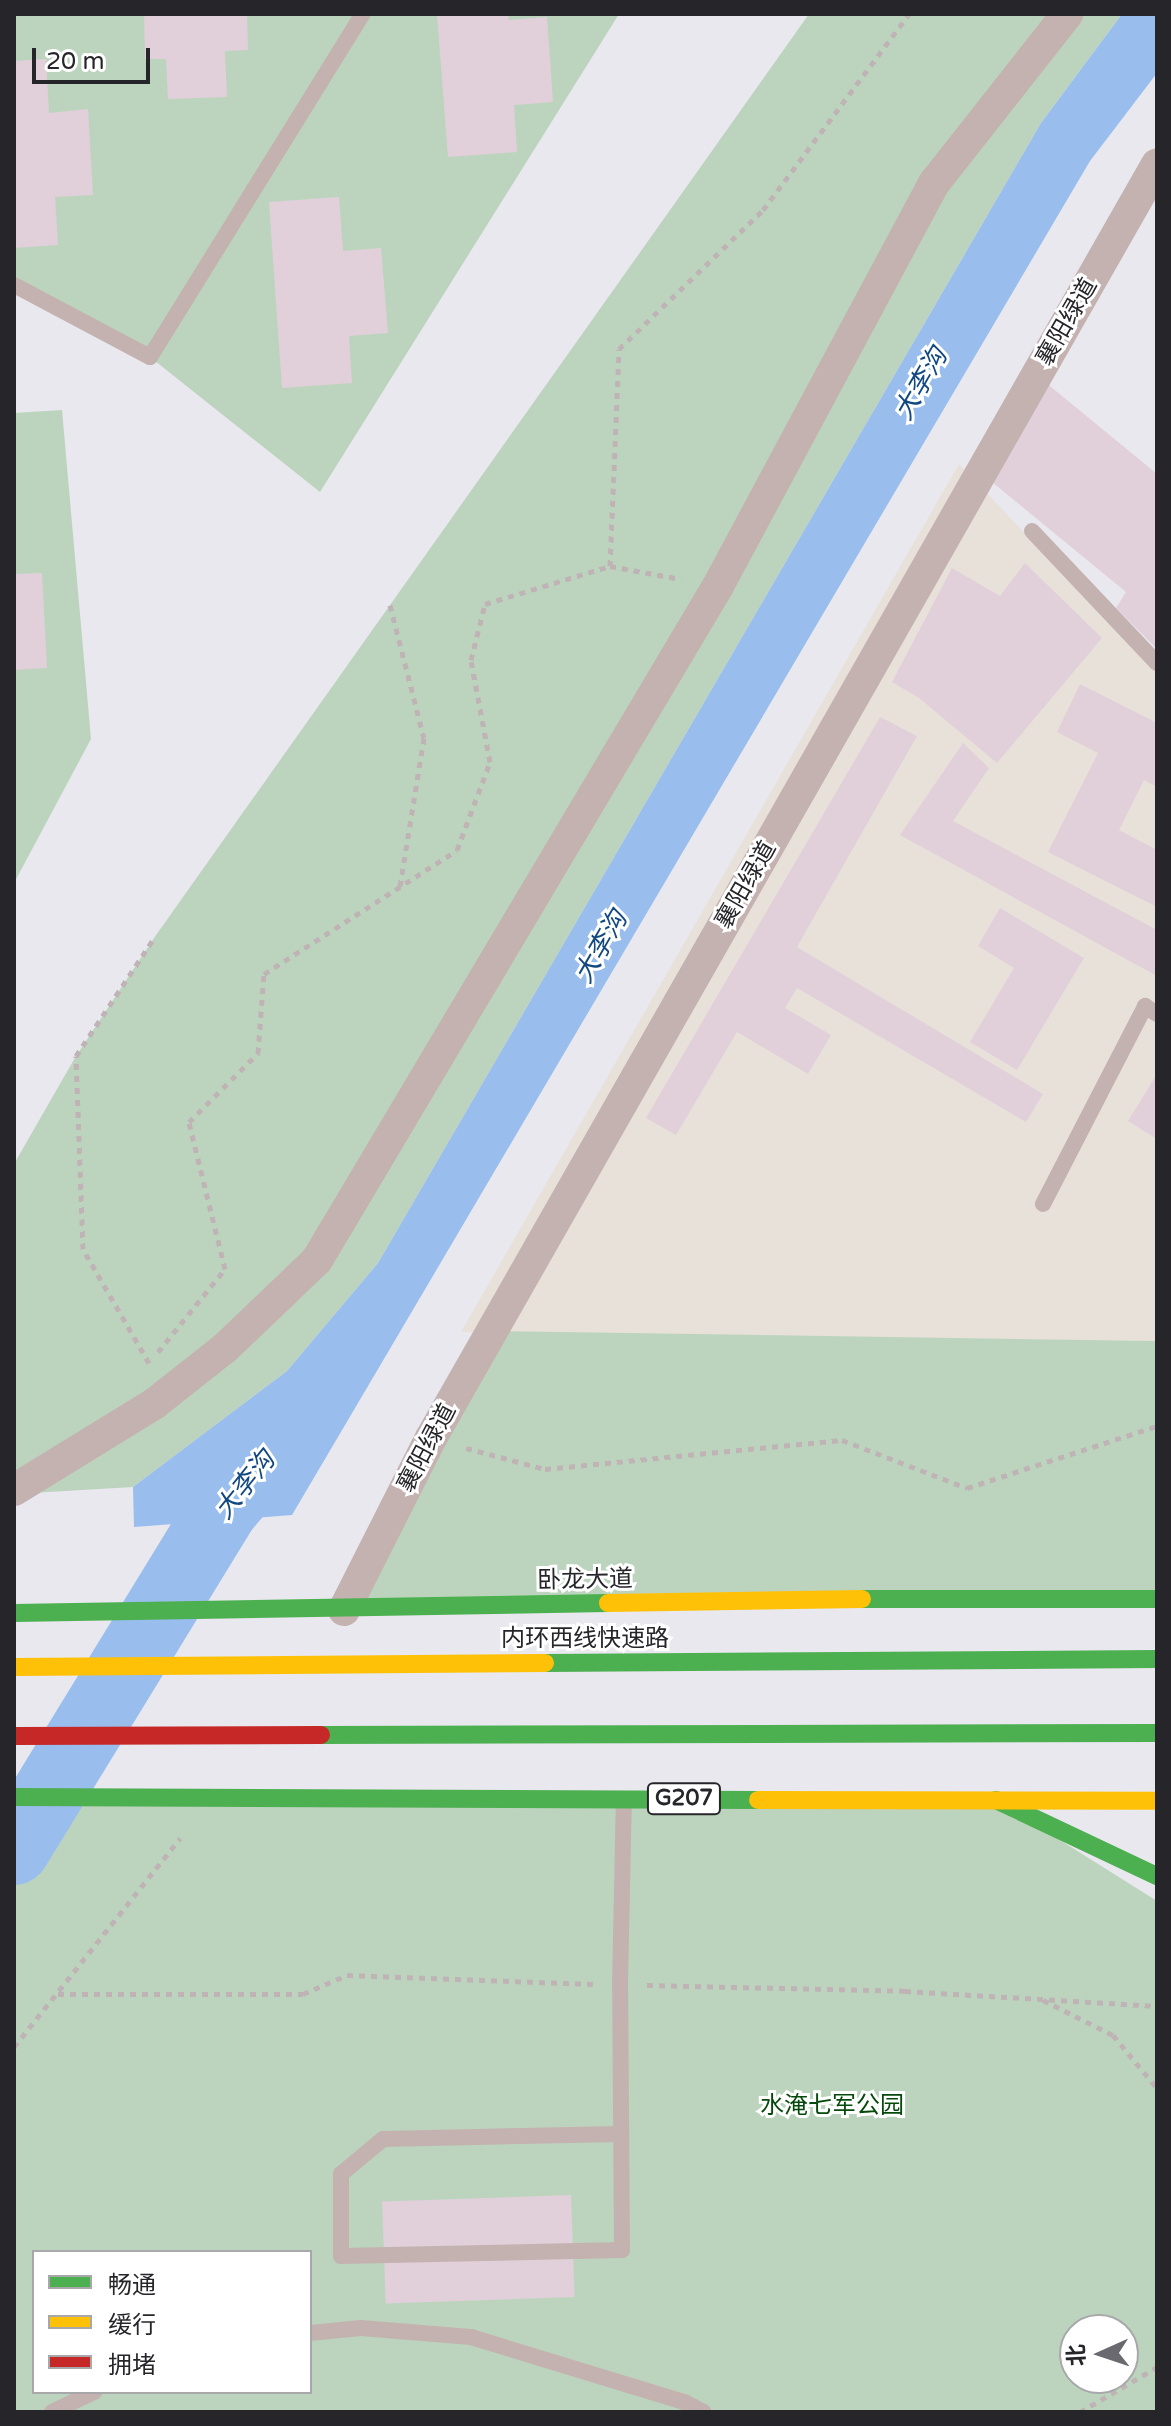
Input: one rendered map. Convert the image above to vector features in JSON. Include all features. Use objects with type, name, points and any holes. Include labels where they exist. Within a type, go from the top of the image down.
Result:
[{"type":"main road","name":"卧龙大道","points":[[14,1613],[344,1610],[827,1599],[1157,1599]]},
{"type":"main road","name":"内环西线快速路","points":[[14,1667],[1157,1659]]},
{"type":"main road","points":[[14,1736],[1157,1733]]},
{"type":"main road","name":"G207","points":[[14,1797],[1157,1801]]},
{"type":"main road","points":[[996,1800],[1157,1876]]},
{"type":"street","points":[[14,1490],[154,1404],[225,1348],[317,1260],[718,586],[935,182],[1067,14]]},
{"type":"street","name":"襄阳绿道","points":[[344,1610],[431,1438],[1157,164]]},
{"type":"lane","points":[[14,285],[150,357],[363,14]]},
{"type":"lane","points":[[1032,531],[1157,663]]},
{"type":"lane","points":[[1043,1204],[1145,1006],[1157,1014]]},
{"type":"lane","points":[[621,2134],[383,2139],[341,2174],[341,2256],[622,2250],[624,1799]]},
{"type":"lane","points":[[312,2333],[361,2328],[471,2337],[684,2402],[704,2412]]},
{"type":"lane","points":[[52,2412],[90,2394]]},
{"type":"path","points":[[610,566],[619,349],[763,210],[909,14]]},
{"type":"path","points":[[149,1362],[225,1269],[189,1122],[258,1053],[264,974],[457,850],[490,762],[471,660],[485,604],[610,566],[718,586]]},
{"type":"path","points":[[390,605],[424,738],[400,887]]},
{"type":"path","points":[[154,938],[76,1056],[83,1249],[149,1362],[154,1404]]},
{"type":"path","points":[[431,1438],[545,1469],[842,1440],[967,1488],[1157,1426]]},
{"type":"path","points":[[14,2047],[212,1797]]},
{"type":"path","points":[[1041,1999],[1113,2035],[1157,2088]]},
{"type":"path","points":[[1080,2412],[1157,2367]]},
{"type":"shaded area","points":[[959,464],[1157,672],[1157,1341],[461,1332]]},
{"type":"green space","points":[[14,14],[619,14],[320,492],[150,357],[14,285]]},
{"type":"green space","points":[[809,14],[1122,14],[1041,123],[378,1263],[287,1371],[133,1487],[14,1494],[14,1164],[76,1056],[154,938]]},
{"type":"green space","points":[[62,410],[91,739],[14,883],[14,413]]},
{"type":"green space","points":[[491,1331],[1157,1341],[1157,1590],[344,1610]]},
{"type":"green space","name":"水淹七军公园","points":[[14,1797],[996,1800],[1157,1901],[1157,2412],[14,2412]]},
{"type":"water","points":[[1122,14],[1157,14],[1157,73],[1090,161],[292,1515],[134,1527],[133,1487],[287,1371],[378,1263],[1041,123]]},
{"type":"building","points":[[144,14],[247,14],[248,50],[225,51],[227,97],[168,99],[166,59],[145,59]]},
{"type":"building","points":[[437,14],[508,14],[509,20],[547,17],[553,102],[514,105],[517,152],[448,157]]},
{"type":"building","points":[[46,59],[49,113],[88,109],[93,195],[55,197],[58,245],[14,248],[14,61]]},
{"type":"building","points":[[339,197],[343,251],[381,248],[388,333],[349,336],[352,383],[282,388],[269,202]]},
{"type":"building","points":[[1045,382],[1157,474],[1157,649],[1116,608],[1126,592],[992,482]]},
{"type":"building","points":[[1025,563],[1102,638],[997,763],[919,698],[892,682],[952,568],[1000,596]]},
{"type":"building","points":[[42,573],[47,668],[14,670],[14,574]]},
{"type":"building","points":[[1080,684],[1157,723],[1157,787],[1144,780],[1119,830],[1157,850],[1157,907],[1048,852],[1098,753],[1057,732]]},
{"type":"building","points":[[880,717],[917,736],[797,947],[1043,1094],[1026,1122],[797,988],[785,1008],[831,1035],[808,1074],[737,1032],[676,1135],[646,1118]]},
{"type":"building","points":[[963,743],[989,768],[953,821],[1157,930],[1157,976],[900,835]]},
{"type":"building","points":[[1000,908],[1084,958],[1017,1070],[970,1042],[1014,968],[978,946]]},
{"type":"building","points":[[1157,1074],[1157,1139],[1128,1121]]},
{"type":"building","points":[[571,2195],[575,2297],[386,2304],[382,2202]]},
{"type":"waterway","name":"大李沟","points":[[14,1849],[223,1508],[279,1443]]},
{"type":"traffic: fast","points":[[862,1599],[1157,1599]]},
{"type":"traffic: fast","points":[[14,1613],[608,1603]]},
{"type":"traffic: fast","points":[[545,1663],[1157,1659]]},
{"type":"traffic: fast","points":[[321,1735],[1157,1733]]},
{"type":"traffic: fast","points":[[14,1797],[758,1800]]},
{"type":"traffic: fast","points":[[996,1800],[1157,1876]]},
{"type":"traffic: slow","points":[[608,1603],[862,1599]]},
{"type":"traffic: slow","points":[[14,1667],[545,1663]]},
{"type":"traffic: slow","points":[[758,1800],[1157,1801]]},
{"type":"traffic: jam","points":[[14,1736],[321,1735]]}]
